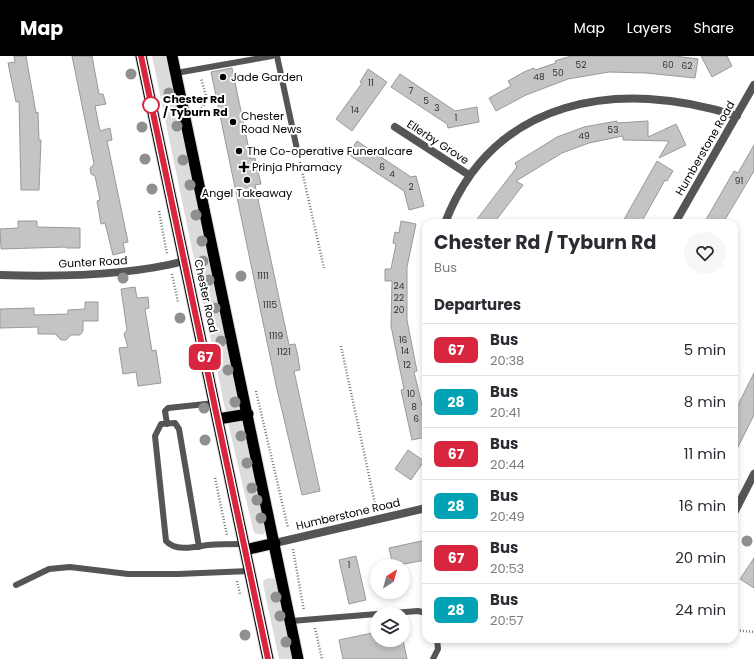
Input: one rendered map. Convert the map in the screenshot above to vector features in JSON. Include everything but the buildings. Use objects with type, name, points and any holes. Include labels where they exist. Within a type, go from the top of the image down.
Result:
[{"type":"highway","name":"Chester Road","points":[[141,56],[268,659]]},
{"type":"highway","name":"Chester Road","points":[[172,56],[275,543],[298,659]]},
{"type":"highway","points":[[218,419],[248,414]]},
{"type":"highway","points":[[244,547],[275,543]]},
{"type":"street","name":"Humberstone Road","points":[[677,219],[754,85]]},
{"type":"street","points":[[447,219],[469,175],[501,140],[522,126],[547,113],[575,104],[611,98],[641,97],[670,100],[719,110],[737,116]]},
{"type":"street","name":"Ellerby Grove","points":[[395,127],[469,175]]},
{"type":"street","name":"Gunter Road","points":[[0,275],[34,276],[140,271],[185,261]]},
{"type":"street","points":[[738,505],[754,474]]},
{"type":"street","name":"Humberstone Road","points":[[275,543],[422,509]]},
{"type":"lane","points":[[176,73],[272,56]]},
{"type":"lane","points":[[277,56],[298,154]]},
{"type":"lane","points":[[167,424],[165,411],[168,408],[214,403]]},
{"type":"lane","points":[[199,547],[179,429],[175,423],[161,424],[155,436],[164,538],[171,546],[190,548],[244,547]]},
{"type":"lane","points":[[16,585],[49,569],[70,567],[128,574],[178,574],[249,571]]},
{"type":"lane","points":[[410,612],[422,612]]},
{"type":"lane","points":[[290,621],[370,615]]},
{"type":"lane","points":[[433,659],[438,648],[437,643]]},
{"type":"path","points":[[192,70],[200,77],[207,100],[198,114],[200,121]]},
{"type":"path","points":[[298,154],[324,268]]},
{"type":"path","points":[[341,346],[378,519]]},
{"type":"path","points":[[256,390],[285,517],[292,538],[303,608],[316,630],[322,659]]},
{"type":"path","points":[[738,630],[754,632]]},
{"type":"shaded area","points":[[152,56],[166,56],[266,529],[263,535],[254,533],[228,423]]},
{"type":"shaded area","points":[[268,578],[275,579],[293,659],[279,659],[263,584],[264,580]]},
{"type":"bus line","name":"67","points":[[141,56],[268,659]]},
{"type":"place","name":"Jade Garden","points":[[223,77]]},
{"type":"place","name":"Chester Rd / Tyburn Rd","points":[[151,105]]},
{"type":"place","name":"Chester Road News","points":[[233,122]]},
{"type":"place","name":"The Co-operative Funeralcare","points":[[239,151]]},
{"type":"place","name":"Prinja Phramacy","points":[[244,167]]},
{"type":"place","name":"Angel Takeaway","points":[[247,180]]}]
